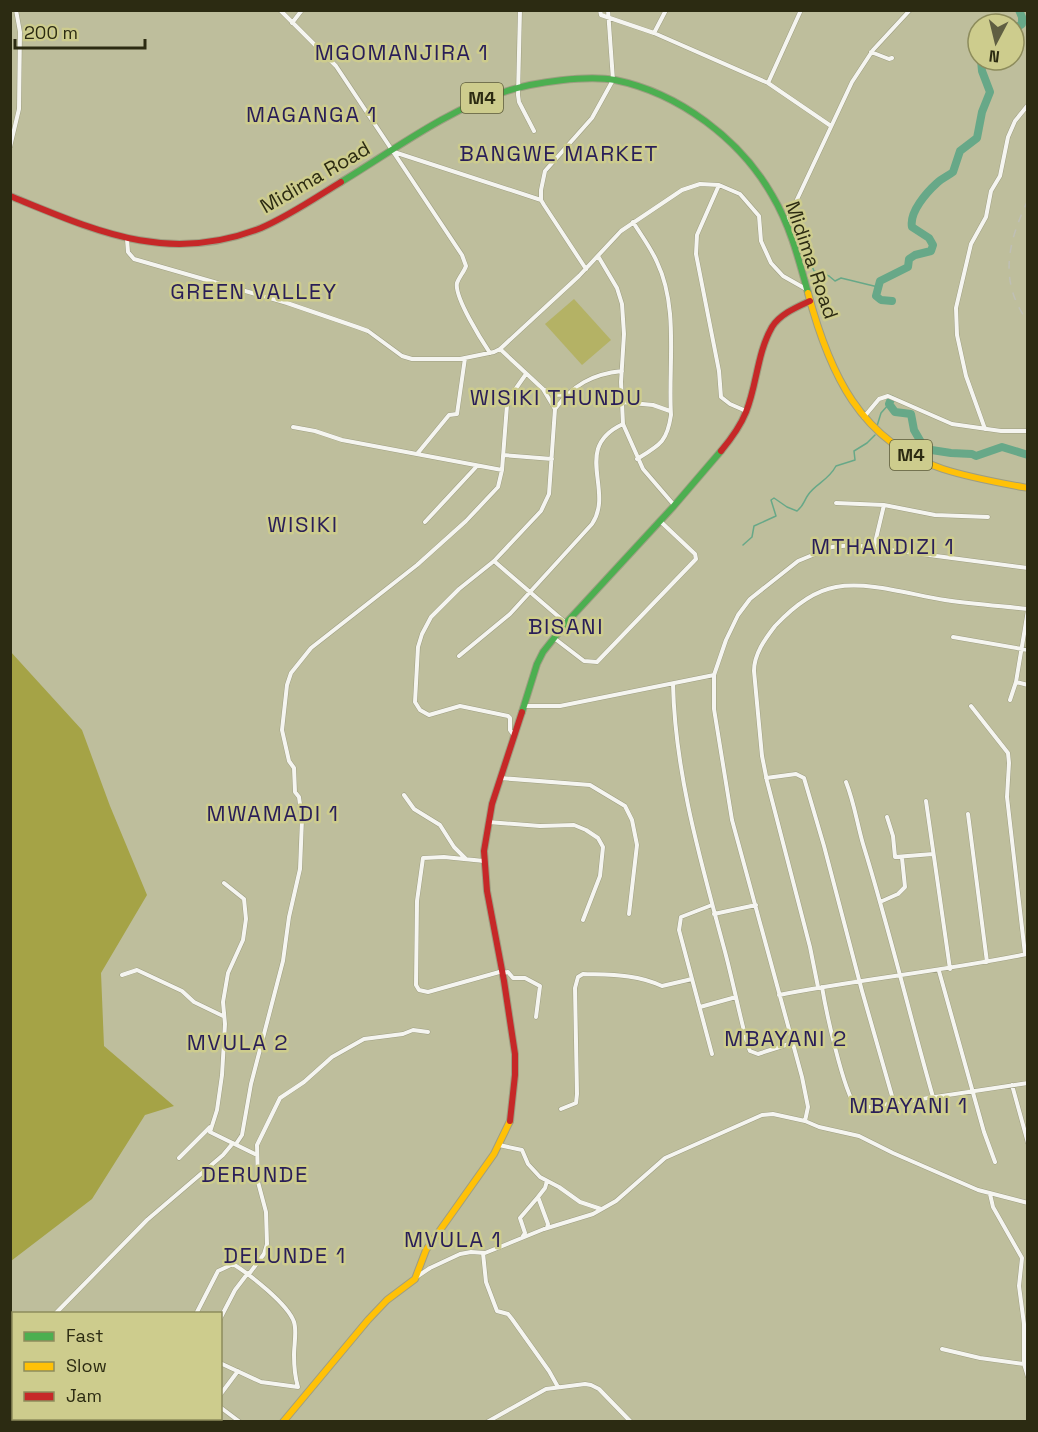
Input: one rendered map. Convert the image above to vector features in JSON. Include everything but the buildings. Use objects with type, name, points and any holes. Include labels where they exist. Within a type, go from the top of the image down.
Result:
[{"type":"street","points":[[10,147],[19,109],[20,32],[16,10]]},
{"type":"street","points":[[280,10],[336,66],[465,261],[465,269],[457,284],[457,290],[470,319],[490,353]]},
{"type":"street","points":[[292,23],[302,10]]},
{"type":"street","points":[[520,10],[519,102],[534,131]]},
{"type":"street","points":[[600,10],[601,15],[654,33],[768,83],[831,126]]},
{"type":"street","points":[[541,200],[545,171],[592,118],[614,80],[608,10]]},
{"type":"street","points":[[654,33],[666,10]]},
{"type":"street","points":[[768,83],[801,10]]},
{"type":"street","points":[[786,224],[852,82],[871,52],[910,10]]},
{"type":"street","points":[[871,52],[892,58]]},
{"type":"street","name":"Midima Road","points":[[10,196],[127,239],[161,244],[216,240],[244,233],[288,214],[459,110],[489,95],[518,86],[556,79],[614,80],[643,89],[680,105],[697,115],[738,147],[772,194],[786,224],[823,344],[837,379],[863,418],[896,447],[930,466],[963,477],[1028,488]]},
{"type":"street","points":[[985,429],[966,376],[957,335],[956,308],[971,244],[986,217],[991,191],[1000,176],[1008,137],[1015,122],[1028,105]]},
{"type":"street","points":[[393,151],[541,200],[586,269]]},
{"type":"street","points":[[127,239],[128,252],[134,259],[287,303],[357,327],[368,331],[402,356],[417,360],[465,358],[500,349],[586,269],[614,237],[682,190],[700,184],[719,185],[740,194],[759,216],[761,241],[777,271],[789,281],[807,290]]},
{"type":"street","points":[[719,185],[697,235],[695,248],[719,371],[721,397],[746,411]]},
{"type":"street","points":[[633,222],[657,261],[670,313],[669,429],[664,442],[637,459]]},
{"type":"street","points":[[598,256],[617,288],[622,304],[624,334],[621,402],[623,424],[637,459],[650,478],[675,505]]},
{"type":"street","points":[[415,1279],[426,1250],[500,1145],[509,1125],[515,1068],[512,1030],[487,891],[484,861],[488,822],[500,777],[537,664],[566,623],[675,505],[733,437],[746,411],[764,345],[773,325],[793,308],[810,301]]},
{"type":"street","points":[[500,349],[543,389],[555,409],[549,494],[545,506],[494,561],[445,602],[431,617],[418,647],[415,702],[420,710],[429,715],[460,705],[508,716],[510,730],[513,734]]},
{"type":"street","points":[[417,454],[449,415],[457,414],[465,358]]},
{"type":"street","points":[[555,409],[567,394],[589,378],[622,371]]},
{"type":"street","points":[[57,1312],[147,1220],[223,1155],[242,1135],[251,1084],[283,961],[289,917],[300,869],[302,826],[299,800],[295,792],[294,768],[289,761],[282,730],[287,684],[291,672],[311,648],[417,565],[466,521],[498,487],[502,470],[507,405],[526,374]]},
{"type":"street","points":[[543,389],[560,395],[567,394]]},
{"type":"street","points":[[863,418],[879,399],[888,396],[952,424],[985,429],[1028,431]]},
{"type":"street","points":[[621,402],[653,405],[670,411]]},
{"type":"street","points":[[459,656],[510,614],[595,520],[598,504],[596,464],[599,444],[608,432],[623,424]]},
{"type":"street","points":[[293,428],[309,430],[342,440],[502,470]]},
{"type":"street","points":[[503,455],[552,459]]},
{"type":"street","points":[[425,522],[477,466]]},
{"type":"street","points":[[836,503],[884,505],[920,514],[952,517],[988,517]]},
{"type":"street","points":[[874,547],[884,505]]},
{"type":"street","points":[[554,638],[584,661],[597,662],[696,559],[695,554],[660,521]]},
{"type":"street","points":[[805,1121],[807,1098],[732,820],[714,709],[714,675],[738,615],[758,593],[798,561],[842,545],[874,547],[1028,568]]},
{"type":"street","points":[[494,561],[566,623]]},
{"type":"street","points":[[1010,700],[1016,682],[1028,610],[945,600],[863,586],[835,587],[810,597],[790,611],[775,626],[760,647],[755,660],[754,671],[766,778],[834,1039],[854,1104],[862,1108],[1028,1083]]},
{"type":"street","points":[[953,637],[1028,650]]},
{"type":"street","points":[[522,706],[560,706],[714,675]]},
{"type":"street","points":[[1016,682],[1028,685]]},
{"type":"street","points":[[674,684],[674,715],[679,750],[700,862],[750,1051],[758,1054],[792,1043]]},
{"type":"street","points":[[779,995],[820,987],[939,971],[1026,954],[1007,797],[1008,753],[989,732],[971,706]]},
{"type":"street","points":[[766,778],[796,774],[804,778],[894,1103]]},
{"type":"street","points":[[500,777],[532,782],[557,781],[590,784],[625,806],[632,820],[637,845],[629,914]]},
{"type":"street","points":[[846,782],[933,1097]]},
{"type":"street","points":[[404,795],[417,812],[440,825],[454,847],[466,859]]},
{"type":"street","points":[[926,801],[950,969]]},
{"type":"street","points":[[968,814],[987,962]]},
{"type":"street","points":[[887,817],[893,836],[895,858],[933,854]]},
{"type":"street","points":[[488,822],[540,826],[574,825],[598,838],[603,847],[600,876],[583,920]]},
{"type":"street","points":[[484,861],[444,856],[423,858],[417,908],[416,985],[420,990],[428,992],[508,972],[513,978],[524,978],[540,986],[536,1017]]},
{"type":"street","points":[[880,902],[898,894],[905,887],[902,858]]},
{"type":"street","points":[[224,883],[244,899],[246,919],[242,944],[228,973],[222,1005],[224,1048],[219,1102],[211,1127],[212,1134],[257,1155]]},
{"type":"street","points":[[712,905],[681,917],[679,934],[712,1054]]},
{"type":"street","points":[[714,914],[756,905]]},
{"type":"street","points":[[1020,913],[1028,912]]},
{"type":"street","points":[[122,975],[137,970],[182,991],[194,1002],[224,1016]]},
{"type":"street","points":[[939,971],[984,1132],[995,1162]]},
{"type":"street","points":[[561,1109],[576,1103],[578,1076],[575,1042],[575,988],[578,977],[583,974],[595,974],[644,978],[664,986],[692,979]]},
{"type":"street","points":[[700,1007],[736,997]]},
{"type":"street","points":[[222,1315],[236,1290],[264,1254],[267,1244],[266,1212],[259,1192],[257,1155],[260,1136],[280,1098],[304,1082],[333,1057],[364,1039],[403,1034],[413,1030],[428,1032]]},
{"type":"street","points":[[1012,1085],[1028,1143]]},
{"type":"street","points":[[283,1422],[384,1303],[430,1268],[460,1254],[474,1251],[483,1253],[548,1228],[585,1217],[616,1201],[665,1158],[753,1118],[774,1114],[864,1138],[892,1153],[990,1194],[1028,1203]]},
{"type":"street","points":[[179,1158],[211,1127]]},
{"type":"street","points":[[500,1145],[522,1150],[532,1169],[547,1181],[580,1202],[602,1209]]},
{"type":"street","points":[[523,1237],[525,1233],[520,1218],[545,1188],[547,1181]]},
{"type":"street","points":[[990,1194],[993,1207],[1022,1258],[1019,1286],[1024,1324],[1024,1364],[1028,1377]]},
{"type":"street","points":[[538,1197],[548,1228]]},
{"type":"street","points":[[483,1253],[486,1282],[498,1311],[508,1314],[512,1319],[558,1387]]},
{"type":"street","points":[[197,1312],[220,1269],[233,1264],[248,1273],[287,1310],[294,1323],[294,1366],[298,1387]]},
{"type":"street","points":[[942,1349],[980,1358],[1024,1364]]},
{"type":"street","points":[[222,1364],[261,1382],[298,1387],[306,1394]]},
{"type":"street","points":[[222,1392],[238,1371]]},
{"type":"street","points":[[487,1422],[546,1389],[591,1385],[599,1389],[631,1422]]},
{"type":"street","points":[[222,1408],[240,1422]]},
{"type":"shaded area","points":[[574,299],[611,340],[582,365],[545,324]]},
{"type":"shaded area","points":[[10,651],[82,730],[110,806],[147,895],[101,973],[104,1046],[174,1106],[145,1115],[92,1199],[11,1261]]},
{"type":"waterway","points":[[892,301],[881,300],[876,296],[880,281],[908,267],[909,259],[931,251],[933,245],[929,238],[912,227],[916,209],[933,187],[953,172],[960,151],[977,138],[982,112],[990,92],[982,72]]},
{"type":"waterway","points":[[812,266],[814,271],[829,276],[835,281],[841,278],[878,287]]},
{"type":"waterway","points":[[891,399],[889,404],[895,412],[911,414],[914,430],[925,449],[976,456],[1002,447],[1028,455]]},
{"type":"waterway","points":[[877,426],[881,413],[889,404]]},
{"type":"waterway","points":[[743,545],[752,537],[754,526],[776,516],[771,500],[774,498],[797,511],[811,491],[836,466],[855,460],[854,451],[875,435]]},
{"type":"railway","points":[[1028,200],[1015,231],[1009,261],[1013,292],[1028,322]]},
{"type":"traffic: fast","points":[[341,182],[422,131],[485,99],[507,91],[546,82],[590,78],[615,80],[639,86],[684,107],[706,121],[743,155],[759,175],[784,218],[808,293]]},
{"type":"traffic: fast","points":[[522,712],[543,652],[566,623],[673,507],[721,451]]},
{"type":"traffic: slow","points":[[808,293],[826,350],[838,376],[852,400],[869,422],[890,441],[914,457],[943,469],[975,478],[1028,488]]},
{"type":"traffic: slow","points":[[283,1422],[368,1320],[387,1300],[415,1279],[426,1250],[494,1154],[510,1121]]},
{"type":"traffic: jam","points":[[10,196],[72,221],[133,239],[195,244],[227,239],[261,228],[341,182]]},
{"type":"traffic: jam","points":[[721,451],[735,433],[746,412],[763,347],[772,327],[775,322],[794,308],[810,301]]},
{"type":"traffic: jam","points":[[510,1121],[515,1054],[487,891],[484,851],[492,804],[522,712]]},
{"type":"district","name":"MGOMANJIRA 1","points":[[402,52]]},
{"type":"district","name":"MAGANGA 1","points":[[312,114]]},
{"type":"district","name":"BANGWE MARKET","points":[[559,153]]},
{"type":"district","name":"GREEN VALLEY","points":[[254,291]]},
{"type":"district","name":"WISIKI THUNDU","points":[[556,397]]},
{"type":"district","name":"WISIKI","points":[[303,524]]},
{"type":"district","name":"MTHANDIZI 1","points":[[883,546]]},
{"type":"district","name":"BISANI","points":[[566,626]]},
{"type":"district","name":"MWAMADI 1","points":[[273,813]]},
{"type":"district","name":"MBAYANI 2","points":[[786,1038]]},
{"type":"district","name":"MVULA 2","points":[[238,1042]]},
{"type":"district","name":"MBAYANI 1","points":[[909,1105]]},
{"type":"district","name":"DERUNDE","points":[[255,1174]]},
{"type":"district","name":"MVULA 1","points":[[453,1239]]},
{"type":"district","name":"DELUNDE 1","points":[[285,1255]]}]
